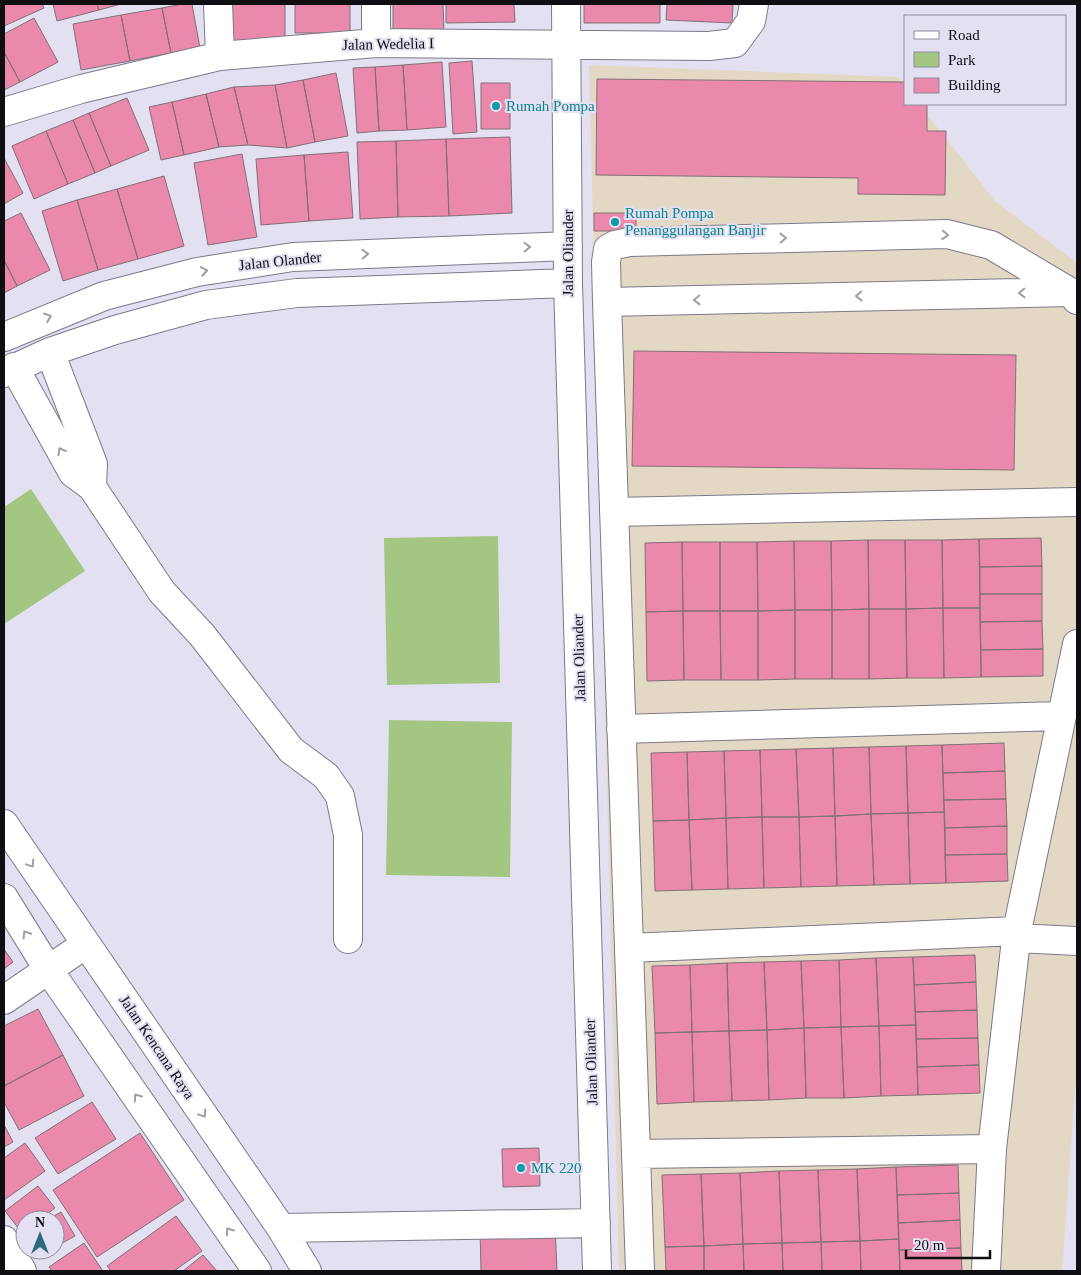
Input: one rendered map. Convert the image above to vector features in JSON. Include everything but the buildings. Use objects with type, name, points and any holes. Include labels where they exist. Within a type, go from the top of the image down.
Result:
[{"type":"street","points":[[218,4],[220,56]]},
{"type":"street","points":[[376,4],[376,43]]},
{"type":"street","name":"Jalan Oliander","points":[[566,4],[568,283],[597,1271]]},
{"type":"street","name":"Jalan Wedelia I","points":[[4,112],[80,89],[220,56],[376,43],[709,46],[735,43],[751,21],[754,4]]},
{"type":"street","points":[[640,1271],[607,302],[606,262],[608,250],[615,245],[629,242],[947,234],[991,245],[1074,296]]},
{"type":"street","name":"Jalan Olander","points":[[4,337],[104,296],[197,272],[294,257],[568,246]]},
{"type":"street","points":[[348,939],[348,834],[340,796],[326,776],[291,750],[202,635],[162,592],[92,487],[73,473],[44,423],[9,370],[50,352],[115,330],[215,304],[297,293],[568,283]]},
{"type":"street","points":[[607,302],[1074,296]]},
{"type":"street","points":[[50,352],[94,464],[92,487]]},
{"type":"street","points":[[44,423],[74,411]]},
{"type":"street","points":[[614,512],[1077,502]]},
{"type":"street","points":[[986,1271],[992,1149],[1017,930],[1077,644]]},
{"type":"street","points":[[621,729],[1062,716]]},
{"type":"street","name":"Jalan Kencana Raya","points":[[4,824],[281,1228],[307,1271]]},
{"type":"street","points":[[4,898],[48,969],[257,1271]]},
{"type":"street","points":[[629,948],[1017,930],[1077,924]]},
{"type":"street","points":[[1017,930],[1077,941]]},
{"type":"street","points":[[4,1000],[86,944]]},
{"type":"street","points":[[636,1154],[992,1149]]},
{"type":"street","points":[[281,1228],[596,1223]]},
{"type":"street","points":[[4,1240],[22,1271]]},
{"type":"shaded area","points":[[589,65],[898,77],[904,84],[904,105],[920,105],[995,201],[1077,263],[1077,1062],[1062,1271],[619,1271]]},
{"type":"green space","points":[[31,489],[85,571],[4,624],[4,507]]},
{"type":"green space","points":[[498,536],[500,683],[387,685],[384,538]]},
{"type":"green space","points":[[389,720],[512,722],[510,877],[386,875]]},
{"type":"place","name":"Rumah Pompa","points":[[496,106]]},
{"type":"place","name":"Rumah Pompa Penanggulangan Banjir","points":[[615,222]]},
{"type":"place","name":"MK 220","points":[[521,1168]]}]
